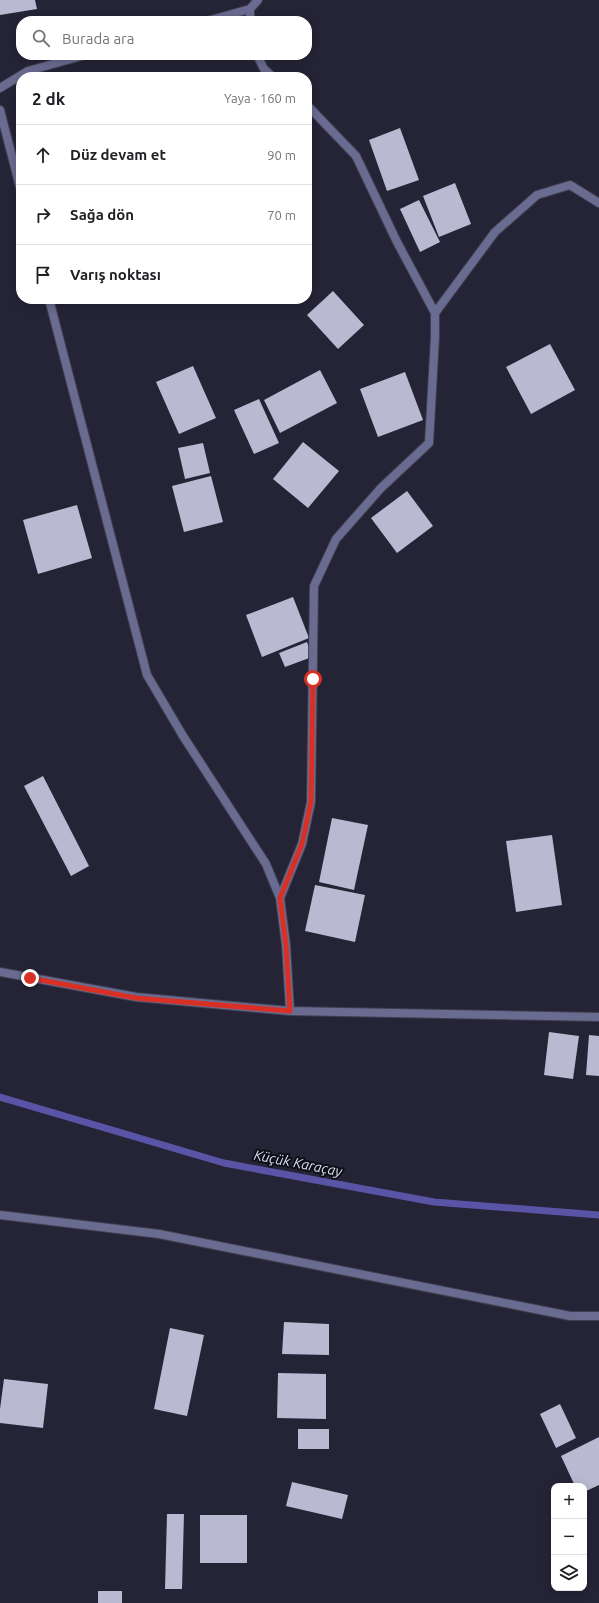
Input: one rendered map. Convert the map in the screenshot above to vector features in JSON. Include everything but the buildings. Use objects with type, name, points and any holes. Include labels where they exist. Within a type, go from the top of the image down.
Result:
[{"type":"street","points":[[225,16],[250,9],[258,0]]},
{"type":"street","points":[[250,9],[250,16]]},
{"type":"street","points":[[26,72],[67,60]]},
{"type":"street","points":[[260,60],[267,72]]},
{"type":"street","points":[[0,88],[16,78]]},
{"type":"street","points":[[0,110],[16,172]]},
{"type":"street","points":[[280,898],[302,844],[311,802],[314,586],[336,539],[381,488],[429,443],[435,337],[435,312],[396,242],[356,156],[312,110]]},
{"type":"street","points":[[435,312],[495,232],[537,195],[570,185],[599,203]]},
{"type":"street","points":[[50,304],[147,675],[183,736],[266,864],[280,898],[286,945],[290,1011]]},
{"type":"street","points":[[0,972],[136,998],[290,1011],[599,1017]]},
{"type":"street","points":[[0,1215],[159,1234],[570,1316],[599,1316]]},
{"type":"waterway","name":"Küçük Karaçay","points":[[0,1097],[224,1163],[434,1202],[599,1215]]},
{"type":"route","points":[[30,978],[136,998],[290,1011],[286,945],[280,898],[302,844],[311,802],[313,679]]}]
